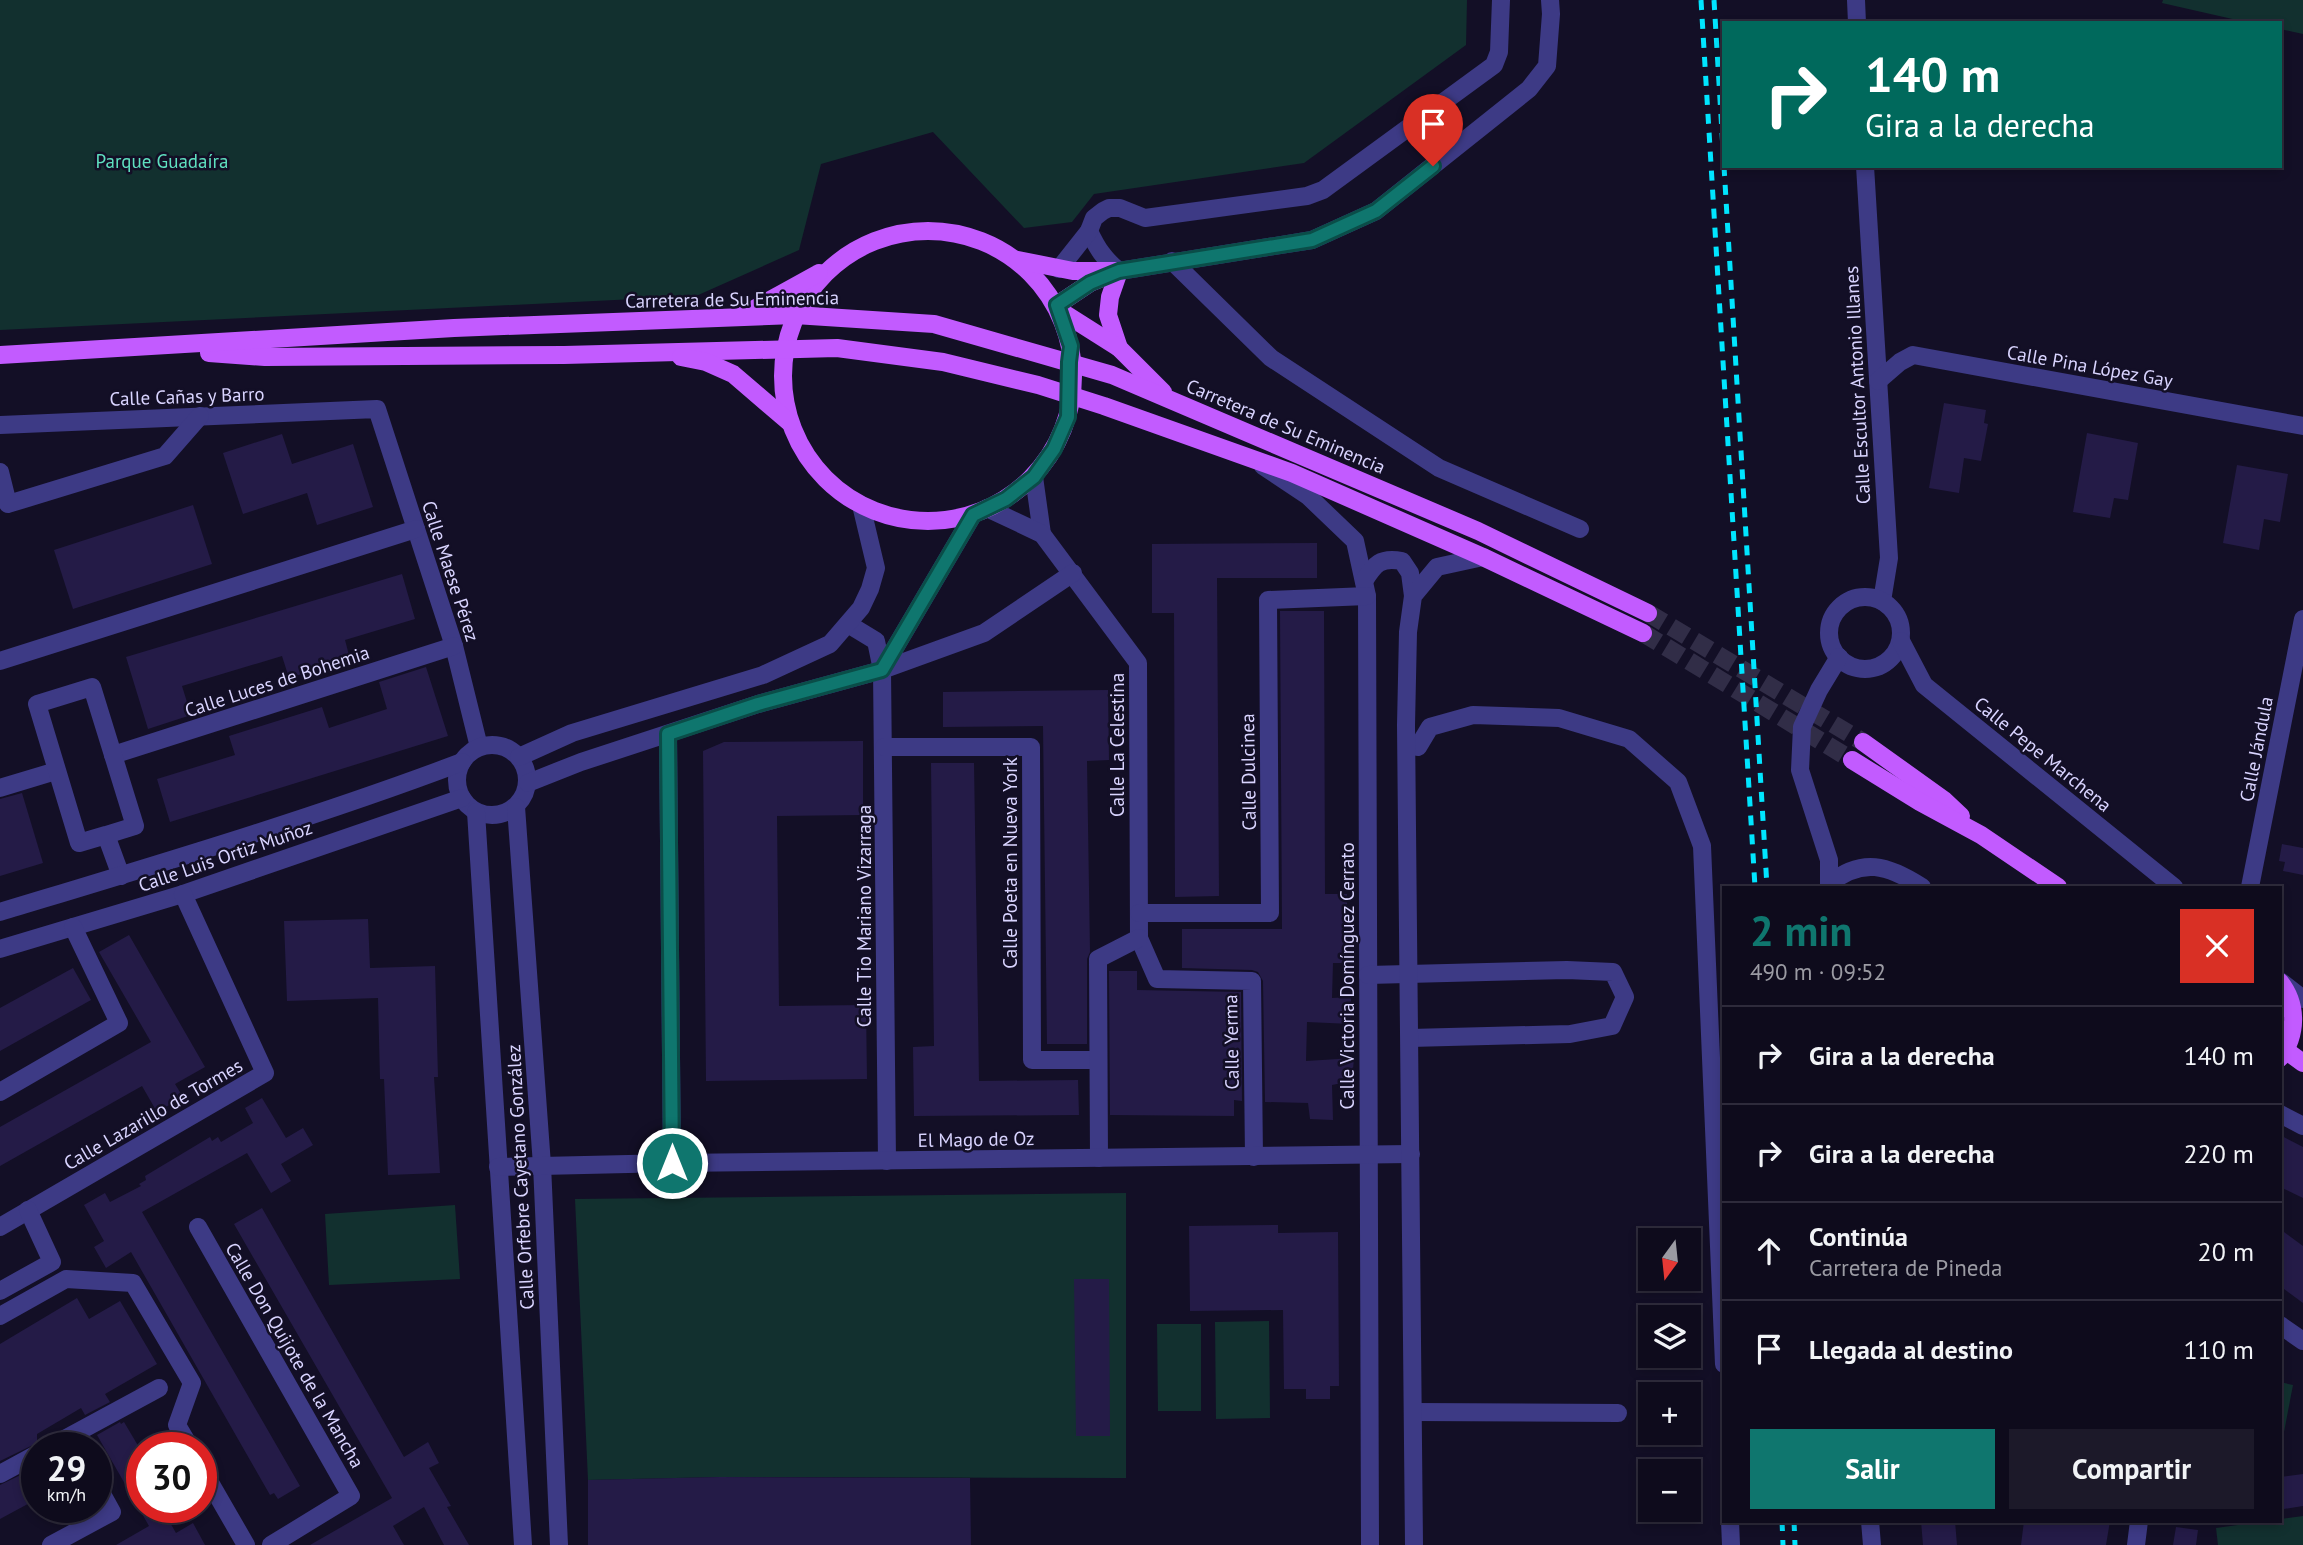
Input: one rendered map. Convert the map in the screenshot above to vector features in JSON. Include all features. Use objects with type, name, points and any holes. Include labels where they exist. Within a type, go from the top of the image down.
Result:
[{"type":"main road","points":[[740,317],[828,268],[862,245],[900,232],[941,230],[981,239],[1017,259],[1041,282],[1058,307],[1071,346],[1068,417],[1054,449],[1034,477],[1006,499],[980,512],[935,521],[897,518],[861,505],[830,484],[806,456],[789,422],[781,380],[794,315],[802,300],[828,268]]},
{"type":"main road","points":[[1017,259],[1073,271],[1119,271]]},
{"type":"main road","points":[[1058,307],[1090,283],[1119,271]]},
{"type":"main road","points":[[1119,271],[1110,297],[1108,315],[1119,348]]},
{"type":"main road","points":[[1058,307],[1119,348],[1170,400]]},
{"type":"main road","name":"Carretera de Su Eminencia","points":[[0,355],[137,349],[454,328],[794,315],[934,324],[1112,375],[1478,531],[1648,613]]},
{"type":"main road","name":"Carretera de Su Eminencia","points":[[137,349],[265,357],[564,355],[837,348],[943,362],[1068,395],[1293,473],[1643,633]]},
{"type":"main road","points":[[650,352],[706,362],[733,374],[789,422]]},
{"type":"main road","points":[[1863,742],[1944,800],[1981,835]]},
{"type":"main road","points":[[1852,760],[1920,802],[1981,835],[2057,886]]},
{"type":"main road","points":[[2282,985],[2290,998],[2294,1025],[2282,1051],[2303,1063]]},
{"type":"street","points":[[1059,269],[1089,231],[1094,218],[1110,208],[1120,208],[1145,218],[1307,196],[1323,190],[1494,65],[1499,52],[1501,0]]},
{"type":"street","points":[[1089,231],[1106,261],[1119,271],[1312,240],[1376,211],[1529,89],[1547,66],[1550,0]]},
{"type":"street","points":[[1856,0],[1857,21]]},
{"type":"street","name":"Calle Escultor Antonio Illanes","points":[[1866,168],[1889,558],[1882,601]]},
{"type":"street","points":[[1172,261],[1271,358],[1439,468],[1580,529]]},
{"type":"street","name":"Calle Pina López Gay","points":[[1878,382],[1900,362],[1913,355],[2303,426]]},
{"type":"street","name":"Calle Cañas y Barro","points":[[0,425],[377,408]]},
{"type":"street","name":"Calle Maese Pérez","points":[[377,408],[454,646],[479,747]]},
{"type":"street","points":[[0,472],[4,508],[165,456],[200,416]]},
{"type":"street","name":"Calle Victoria Domínguez Cerrato","points":[[1252,458],[1308,496],[1355,541],[1366,589],[1370,1545]]},
{"type":"street","points":[[882,670],[980,512],[1041,534],[1034,477]]},
{"type":"street","points":[[519,757],[572,733],[763,674],[830,644],[848,624],[865,598],[876,568],[861,505]]},
{"type":"street","points":[[0,662],[416,529]]},
{"type":"street","name":"Calle La Celestina","points":[[1041,534],[1073,573],[1138,663],[1139,938]]},
{"type":"street","points":[[1413,596],[1437,567],[1483,558]]},
{"type":"street","points":[[1366,589],[1378,562],[1391,559],[1402,561],[1410,573],[1413,596],[1408,632],[1406,725],[1414,1545]]},
{"type":"street","points":[[528,783],[580,762],[758,704],[882,670],[984,633],[1073,573]]},
{"type":"street","name":"Calle Dulcinea","points":[[1139,913],[1270,913],[1268,600],[1366,589]]},
{"type":"street","points":[[1870,597],[1891,608],[1898,618],[1901,641],[1893,655],[1878,667],[1854,668],[1839,657],[1830,643],[1831,619],[1847,601],[1870,597]]},
{"type":"street","name":"Calle Jándula","points":[[2250,886],[2303,619]]},
{"type":"street","points":[[848,624],[876,641],[882,670]]},
{"type":"street","name":"Calle Pepe Marchena","points":[[1901,641],[1924,685],[2173,886]]},
{"type":"street","name":"Calle Luces de Bohemia","points":[[113,755],[454,646]]},
{"type":"street","points":[[1829,886],[1829,860],[1800,770],[1800,759],[1802,727],[1819,690],[1839,657]]},
{"type":"street","name":"Calle Tio Mariano Vizarraga","points":[[882,670],[887,1161]]},
{"type":"street","points":[[92,687],[113,755],[135,825],[79,843],[37,704],[92,687]]},
{"type":"street","points":[[1418,747],[1430,727],[1473,715],[1559,718],[1629,739],[1678,782],[1702,846],[1722,1317]]},
{"type":"street","points":[[668,734],[672,1163]]},
{"type":"street","points":[[490,745],[511,750],[519,757],[528,783],[522,800],[516,807],[501,815],[484,815],[467,805],[457,784],[462,762],[470,753],[479,747],[490,745]]},
{"type":"street","name":"Calle Poeta en Nueva York","points":[[884,747],[1031,747],[1032,1060],[1098,1060]]},
{"type":"street","name":"Calle Luis Ortiz Muñoz","points":[[0,912],[392,789],[462,762]]},
{"type":"street","points":[[0,788],[56,771]]},
{"type":"street","name":"Calle Luis Ortiz Muñoz","points":[[0,948],[183,894],[462,798]]},
{"type":"street","name":"Calle Orfebre Cayetano González","points":[[516,807],[542,1165],[559,1545]]},
{"type":"street","name":"Calle Orfebre Cayetano González","points":[[476,812],[523,1545]]},
{"type":"street","points":[[106,835],[121,876]]},
{"type":"street","points":[[1829,886],[1845,871],[1877,866],[1920,886]]},
{"type":"street","name":"Calle Lazarillo de Tormes","points":[[0,1227],[265,1073],[183,894]]},
{"type":"street","points":[[0,1092],[119,1023],[74,928]]},
{"type":"street","points":[[1099,1158],[1098,959],[1139,938]]},
{"type":"street","name":"Calle Yerma","points":[[1139,938],[1157,979],[1252,981],[1254,1157]]},
{"type":"street","points":[[1368,975],[1567,970],[1613,972],[1625,997],[1612,1026],[1570,1034],[1410,1038]]},
{"type":"street","points":[[2282,983],[2303,999]]},
{"type":"street","points":[[2282,1115],[2303,1126]]},
{"type":"street","name":"El Mago de Oz","points":[[498,1167],[1411,1154]]},
{"type":"street","points":[[0,1291],[52,1262],[28,1210]]},
{"type":"street","name":"Calle Don Quijote de la Mancha","points":[[198,1227],[351,1496],[271,1545]]},
{"type":"street","points":[[0,1316],[66,1279],[133,1283],[192,1383],[177,1425],[181,1432]]},
{"type":"street","points":[[2282,1326],[2303,1341]]},
{"type":"street","points":[[78,1432],[159,1388]]},
{"type":"street","points":[[1413,1412],[1618,1413]]},
{"type":"street","points":[[0,1474],[21,1463]]},
{"type":"street","points":[[217,1495],[246,1545]]},
{"type":"street","points":[[51,1545],[92,1523]]},
{"type":"street","points":[[1730,1523],[1731,1545]]},
{"type":"street","points":[[1870,1523],[1871,1545]]},
{"type":"street","points":[[2136,1545],[2139,1523]]},
{"type":"green space","name":"Parque Guadaíra","points":[[0,0],[1467,0],[1466,45],[1304,163],[1094,194],[1072,222],[1024,228],[933,132],[821,164],[799,250],[696,296],[0,330]]},
{"type":"green space","points":[[2163,0],[2303,0],[2303,34],[2282,29],[2282,21],[2241,21],[2162,3]]},
{"type":"green space","points":[[1126,1193],[1126,1478],[720,1477],[588,1480],[575,1199]]},
{"type":"green space","points":[[455,1205],[460,1279],[329,1285],[325,1214]]},
{"type":"green space","points":[[1269,1321],[1270,1418],[1216,1419],[1215,1322]]},
{"type":"green space","points":[[1157,1324],[1201,1324],[1201,1411],[1158,1411]]},
{"type":"green space","points":[[2282,1382],[2293,1385],[2282,1443]]},
{"type":"green space","points":[[2303,1516],[2303,1545],[2218,1545],[2216,1528],[2252,1523],[2282,1523],[2282,1519]]},
{"type":"building","points":[[1944,403],[1986,410],[1984,423],[1988,424],[1981,461],[1964,458],[1959,493],[1929,488]]},
{"type":"building","points":[[2087,433],[2138,443],[2128,500],[2114,498],[2110,518],[2073,512]]},
{"type":"building","points":[[282,434],[292,464],[353,444],[373,507],[317,525],[307,493],[243,514],[223,453]]},
{"type":"building","points":[[2237,465],[2288,474],[2280,522],[2264,519],[2259,550],[2223,543]]},
{"type":"building","points":[[193,505],[212,564],[73,609],[54,550]]},
{"type":"building","points":[[1317,543],[1317,578],[1217,578],[1219,896],[1175,897],[1174,613],[1152,613],[1152,544]]},
{"type":"building","points":[[402,574],[415,619],[345,640],[350,659],[289,678],[282,656],[182,686],[191,715],[148,729],[126,657]]},
{"type":"building","points":[[1280,611],[1324,611],[1325,894],[1347,894],[1347,963],[1333,963],[1332,998],[1351,997],[1351,1024],[1307,1022],[1306,1061],[1354,1058],[1352,1081],[1332,1085],[1333,1120],[1310,1119],[1308,1103],[1265,1102],[1263,981],[1258,972],[1182,968],[1182,929],[1282,929]]},
{"type":"building","points":[[426,667],[448,736],[170,822],[157,779],[235,755],[229,736],[322,707],[329,728],[387,709],[379,682]]},
{"type":"building","points":[[1108,690],[1109,760],[1087,761],[1090,952],[1087,959],[1087,1044],[1047,1044],[1043,726],[943,727],[943,692]]},
{"type":"building","points":[[863,741],[863,815],[777,816],[779,1006],[866,1005],[867,1079],[706,1081],[703,751],[724,742]]},
{"type":"building","points":[[931,763],[974,763],[979,1081],[1078,1080],[1079,1115],[914,1116],[913,1047],[934,1046]]},
{"type":"building","points":[[22,793],[43,863],[0,876],[0,799]]},
{"type":"building","points":[[2282,844],[2303,848],[2303,875],[2283,871],[2285,862],[2279,861]]},
{"type":"building","points":[[368,919],[370,968],[435,966],[438,1077],[434,1077],[440,1173],[388,1175],[384,1079],[380,1079],[378,998],[287,1001],[284,921]]},
{"type":"building","points":[[129,935],[205,1067],[175,1084],[183,1097],[157,1112],[142,1086],[0,1166],[0,1127],[151,1042],[99,952]]},
{"type":"building","points":[[73,968],[91,1000],[0,1051],[0,1008]]},
{"type":"building","points":[[1109,971],[1137,971],[1137,990],[1241,992],[1242,1101],[1234,1100],[1234,1116],[1110,1115]]},
{"type":"building","points":[[262,1098],[286,1138],[303,1128],[313,1145],[281,1164],[291,1181],[271,1193],[247,1153],[142,1212],[300,1486],[278,1499],[274,1493],[270,1495],[131,1252],[106,1268],[94,1247],[104,1241],[84,1205],[105,1193],[110,1202],[141,1186],[139,1184],[146,1180],[145,1176],[210,1137],[212,1141],[218,1137],[221,1142],[253,1123],[245,1108]]},
{"type":"building","points":[[2282,1136],[2303,1147],[2303,1198],[2282,1188]]},
{"type":"building","points":[[262,1208],[404,1457],[428,1442],[439,1463],[429,1468],[469,1545],[444,1545],[424,1507],[393,1526],[404,1545],[310,1545],[392,1498],[234,1224]]},
{"type":"building","points":[[1278,1225],[1278,1233],[1338,1232],[1339,1386],[1330,1386],[1330,1399],[1306,1399],[1306,1389],[1284,1389],[1283,1310],[1190,1311],[1189,1226]]},
{"type":"building","points":[[2282,1230],[2303,1246],[2303,1303],[2282,1287]]},
{"type":"building","points":[[1074,1279],[1109,1279],[1110,1436],[1076,1436]]},
{"type":"building","points":[[77,1298],[89,1319],[120,1301],[157,1364],[105,1394],[110,1402],[85,1415],[81,1408],[40,1432],[21,1432],[21,1451],[0,1461],[0,1344]]},
{"type":"building","points":[[124,1422],[130,1432],[126,1432],[126,1486],[112,1461],[112,1432],[102,1432]]},
{"type":"building","points":[[2303,1474],[2303,1506],[2284,1509],[2282,1477]]},
{"type":"building","points":[[21,1475],[21,1508],[0,1519],[0,1485]]},
{"type":"building","points":[[720,1477],[970,1478],[971,1545],[588,1545],[588,1480]]},
{"type":"building","points":[[147,1523],[170,1523],[176,1533],[193,1523],[205,1545],[116,1545],[149,1526]]},
{"type":"building","points":[[1921,1523],[1955,1523],[1957,1545],[1923,1545]]},
{"type":"building","points":[[2024,1523],[2110,1523],[2106,1545],[2021,1545]]},
{"type":"building","points":[[2176,1527],[2198,1530],[2196,1545],[2173,1545]]},
{"type":"tunnel","points":[[1648,613],[1863,742]]},
{"type":"tunnel","points":[[1643,633],[1852,760]]},
{"type":"railway","points":[[1701,0],[1755,886]]},
{"type":"railway","points":[[1714,0],[1722,133]]},
{"type":"railway","points":[[1724,168],[1767,886]]},
{"type":"railway","points":[[1782,1523],[1783,1545]]},
{"type":"railway","points":[[1794,1523],[1795,1545]]},
{"type":"route","points":[[672,1163],[668,734],[758,704],[882,670],[973,515],[1006,499],[1034,477],[1054,449],[1068,417],[1071,346],[1057,305],[1090,283],[1119,271],[1312,240],[1376,211],[1433,166]]}]
